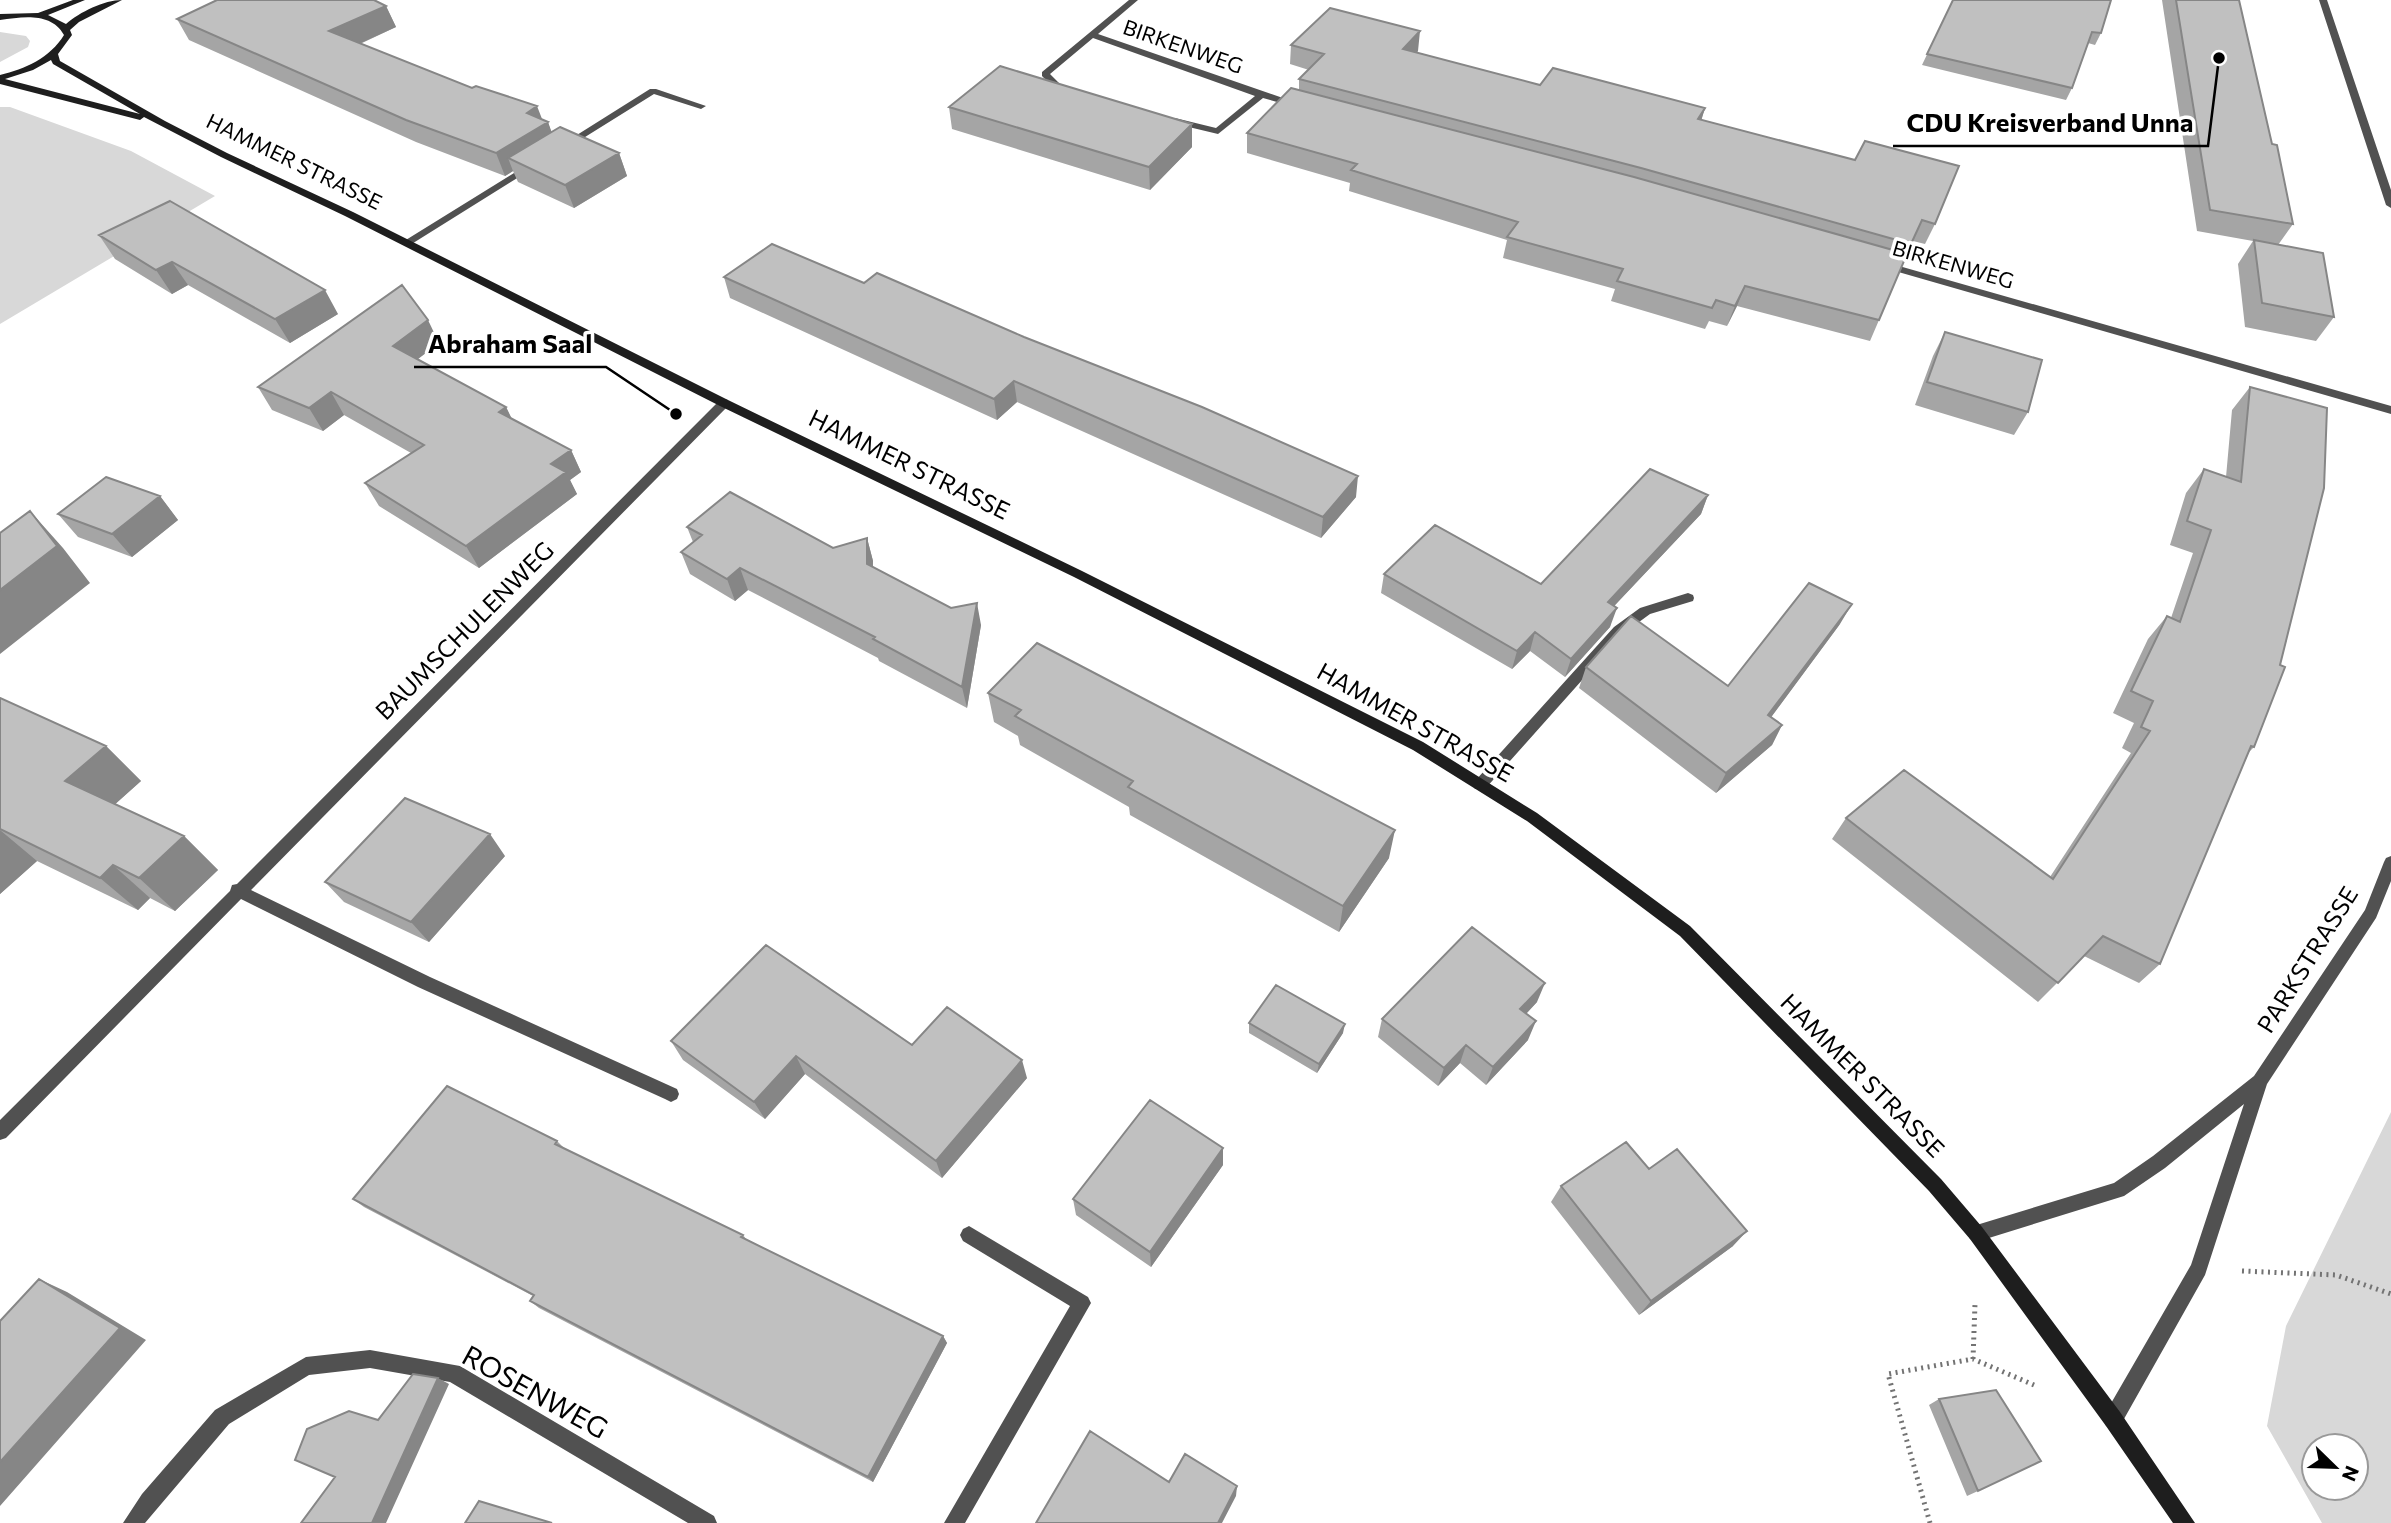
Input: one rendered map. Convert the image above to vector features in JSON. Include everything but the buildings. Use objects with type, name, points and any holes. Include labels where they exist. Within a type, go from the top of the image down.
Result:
[{"type":"main road","points":[[0,17],[37,15],[81,0]]},
{"type":"main road","points":[[66,29],[76,20],[118,0]]},
{"type":"main road","points":[[0,79],[30,68],[63,46],[68,35],[66,29],[54,19],[37,15]]},
{"type":"main road","name":"HAMMER STRASSE","points":[[54,54],[56,62],[162,123],[724,403],[1078,574],[1418,746],[1532,817],[1685,931],[1935,1185],[1976,1233],[2113,1419],[2185,1523]]},
{"type":"main road","name":"HAMMER STRASSE","points":[[0,79],[162,123]]},
{"type":"street","name":"BIRKENWEG","points":[[1084,95],[1058,87],[1045,75],[1134,0]]},
{"type":"street","points":[[2323,0],[2391,205]]},
{"type":"street","name":"BIRKENWEG","points":[[1093,35],[1261,95],[1314,109]]},
{"type":"street","points":[[561,148],[653,92],[701,106]]},
{"type":"street","name":"BIRKENWEG","points":[[1161,117],[1218,131],[1261,95]]},
{"type":"street","points":[[406,243],[538,162]]},
{"type":"street","name":"BIRKENWEG","points":[[1870,261],[2391,410]]},
{"type":"street","name":"BAUMSCHULENWEG","points":[[0,1132],[237,890],[724,403]]},
{"type":"street","points":[[1480,785],[1619,630],[1645,611],[1688,598]]},
{"type":"street","name":"PARKSTRASSE","points":[[2113,1419],[2199,1269],[2260,1081],[2371,912],[2391,862]]},
{"type":"street","points":[[237,890],[424,982],[671,1094]]},
{"type":"street","name":"PARKSTRASSE","points":[[1976,1233],[2118,1190],[2159,1162],[2260,1081]]},
{"type":"street","points":[[954,1523],[1083,1303],[969,1235]]},
{"type":"street","name":"ROSENWEG","points":[[134,1523],[149,1501],[222,1417],[306,1366],[370,1359],[453,1373],[706,1523]]},
{"type":"path","points":[[2199,1269],[2336,1275],[2391,1294]]},
{"type":"path","points":[[1930,1523],[1888,1374],[1973,1359]]},
{"type":"shaded area","points":[[0,32],[26,36],[30,41],[28,47],[0,62]]},
{"type":"shaded area","points":[[0,107],[10,107],[131,151],[215,196],[0,324]]},
{"type":"shaded area","points":[[2391,1112],[2391,1523],[2322,1523],[2310,1502],[2370,1502],[2370,1432],[2300,1432],[2300,1484],[2267,1426],[2286,1326]]},
{"type":"place","name":"CDU Kreisverband Unna","points":[[2219,58]]},
{"type":"place","name":"Abraham Saal","points":[[676,414]]}]
